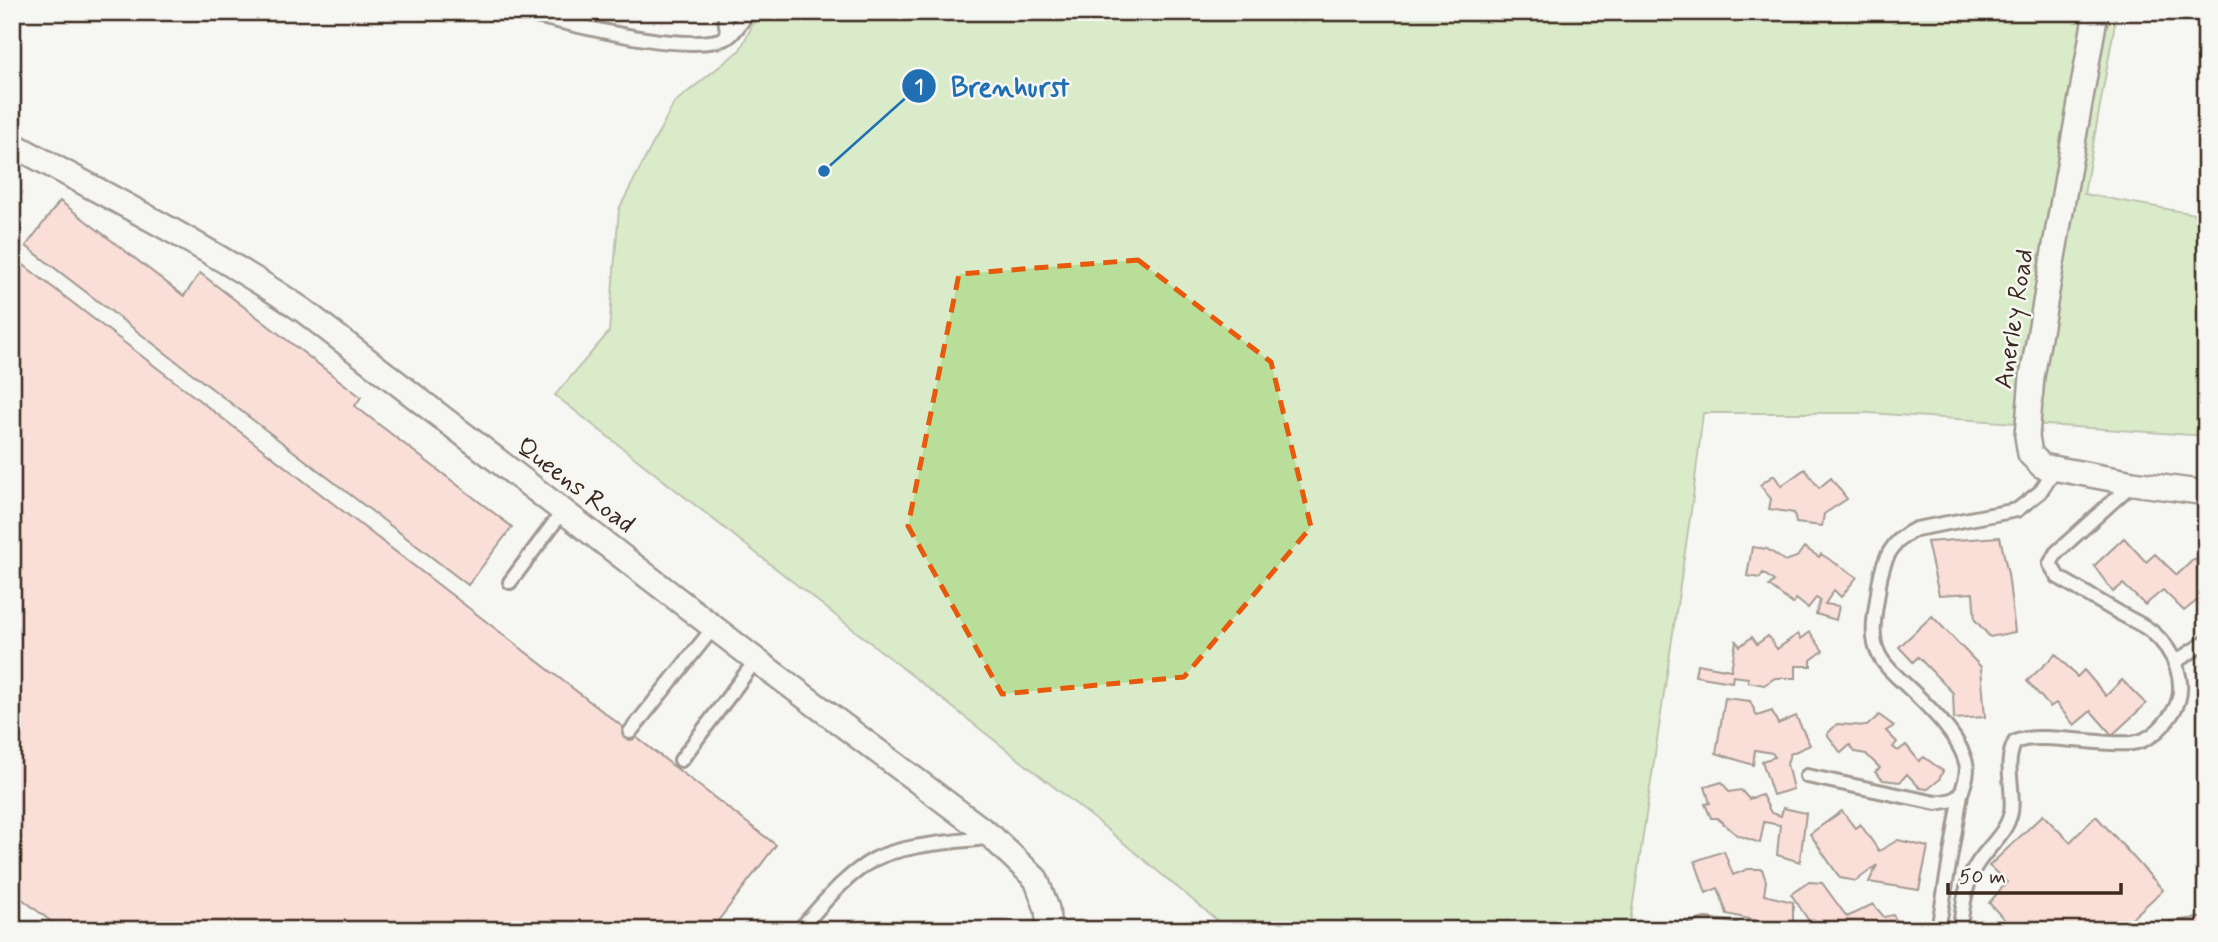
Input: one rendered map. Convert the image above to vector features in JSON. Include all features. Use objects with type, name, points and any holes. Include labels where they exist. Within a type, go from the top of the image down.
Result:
[{"type":"street","name":"Anerley Road","points":[[2096,12],[2032,377],[2027,436],[2030,454],[2042,467],[2206,494]]},
{"type":"street","name":"Queens Road","points":[[12,144],[251,275],[304,311],[756,660],[992,837],[1036,879],[1045,901],[1049,930]]},
{"type":"lane","points":[[519,12],[655,41],[697,43],[729,37],[749,12]]},
{"type":"lane","points":[[724,12],[729,37]]},
{"type":"lane","points":[[1938,930],[1966,764],[1958,745],[1928,706],[1882,661],[1875,645],[1873,627],[1881,570],[1891,548],[1902,535],[1916,529],[2017,510],[2040,492],[2055,469]]},
{"type":"lane","points":[[1959,930],[1966,890],[1973,872],[2009,820],[2011,809],[2008,762],[2015,742],[2030,737],[2092,743],[2133,743],[2155,733],[2180,701],[2180,682],[2175,662],[2151,631],[2058,578],[2050,564],[2056,553],[2133,483]]},
{"type":"lane","points":[[510,582],[563,511]]},
{"type":"lane","points":[[630,732],[714,627]]},
{"type":"lane","points":[[2175,662],[2206,642]]},
{"type":"lane","points":[[681,760],[756,660]]},
{"type":"lane","points":[[1807,776],[1936,803],[1953,800],[1961,794]]},
{"type":"lane","points":[[799,930],[841,885],[875,859],[898,850],[992,837]]},
{"type":"lane","points":[[1692,930],[1706,926],[1733,930]]},
{"type":"highlighted area","points":[[1138,260],[1271,362],[1311,527],[1184,677],[1002,694],[908,526],[959,274]]},
{"type":"green space","points":[[759,12],[2117,12],[2084,194],[2206,216],[2206,436],[1869,413],[1703,413],[1629,930],[1229,930],[1091,816],[555,395],[609,332],[619,209],[674,103],[740,50]]},
{"type":"building","points":[[60,201],[184,296],[200,273],[361,397],[355,406],[512,527],[468,585],[26,246]]},
{"type":"building","points":[[12,256],[776,845],[711,930],[62,930],[12,891]]},
{"type":"building","points":[[1805,469],[1819,488],[1831,478],[1847,499],[1824,514],[1822,526],[1796,523],[1794,513],[1769,509],[1771,499],[1760,485],[1774,475],[1781,486]]},
{"type":"building","points":[[2000,537],[2008,574],[2015,632],[1990,637],[1975,620],[1973,593],[1939,595],[1927,542]]},
{"type":"building","points":[[2124,538],[2146,562],[2155,554],[2177,575],[2194,559],[2206,571],[2206,597],[2204,595],[2184,611],[2163,590],[2145,605],[2123,584],[2113,592],[2094,566]]},
{"type":"building","points":[[1752,547],[1767,549],[1785,561],[1797,557],[1804,547],[1819,557],[1821,554],[1857,577],[1841,597],[1834,590],[1825,604],[1839,606],[1836,620],[1816,614],[1820,600],[1816,598],[1808,608],[1796,599],[1793,604],[1769,586],[1774,581],[1763,573],[1760,578],[1747,576]]},
{"type":"building","points":[[1932,616],[1981,667],[1985,717],[1954,719],[1953,693],[1918,657],[1913,662],[1899,647]]},
{"type":"building","points":[[1810,632],[1823,651],[1811,660],[1811,666],[1796,666],[1796,678],[1775,678],[1764,685],[1748,682],[1748,678],[1733,676],[1732,682],[1695,676],[1697,664],[1731,670],[1736,641],[1740,646],[1752,637],[1757,644],[1768,636],[1777,649],[1798,634],[1801,639]]},
{"type":"building","points":[[2056,654],[2077,677],[2084,670],[2106,696],[2122,680],[2146,704],[2112,735],[2091,711],[2074,725],[2056,703],[2050,707],[2027,681]]},
{"type":"building","points":[[1725,698],[1750,701],[1757,716],[1772,711],[1778,724],[1796,716],[1810,745],[1790,754],[1787,764],[1793,789],[1773,795],[1762,761],[1775,757],[1772,753],[1755,750],[1753,765],[1716,753]]},
{"type":"building","points":[[1879,715],[1894,726],[1886,731],[1897,742],[1893,747],[1898,751],[1906,745],[1919,761],[1924,757],[1943,771],[1939,780],[1928,789],[1920,788],[1907,774],[1900,782],[1883,780],[1875,772],[1880,768],[1866,754],[1855,752],[1850,745],[1841,753],[1827,734],[1837,724],[1867,726]]},
{"type":"building","points":[[1722,782],[1729,792],[1741,790],[1749,799],[1762,795],[1771,813],[1781,816],[1783,808],[1806,813],[1800,862],[1777,855],[1780,825],[1764,822],[1760,843],[1737,835],[1717,818],[1711,818],[1705,804],[1710,803],[1705,787]]},
{"type":"building","points":[[1842,811],[1855,828],[1860,824],[1879,851],[1898,840],[1928,847],[1919,890],[1869,882],[1877,865],[1856,881],[1840,878],[1810,834]]},
{"type":"building","points":[[2043,815],[2070,842],[2096,816],[2163,890],[2119,930],[2014,930],[1989,903],[2007,882],[1989,866]]},
{"type":"building","points":[[1724,851],[1733,875],[1748,869],[1762,869],[1766,881],[1764,895],[1793,902],[1793,929],[1727,914],[1718,888],[1706,893],[1695,861]]},
{"type":"building","points":[[1809,882],[1822,883],[1847,917],[1873,904],[1884,917],[1893,915],[1903,930],[1815,930],[1791,894]]},
{"type":"building","points":[[2206,917],[2206,930],[2172,930],[2170,921]]},
{"type":"place","name":"Brenhurst","points":[[824,171]]}]
